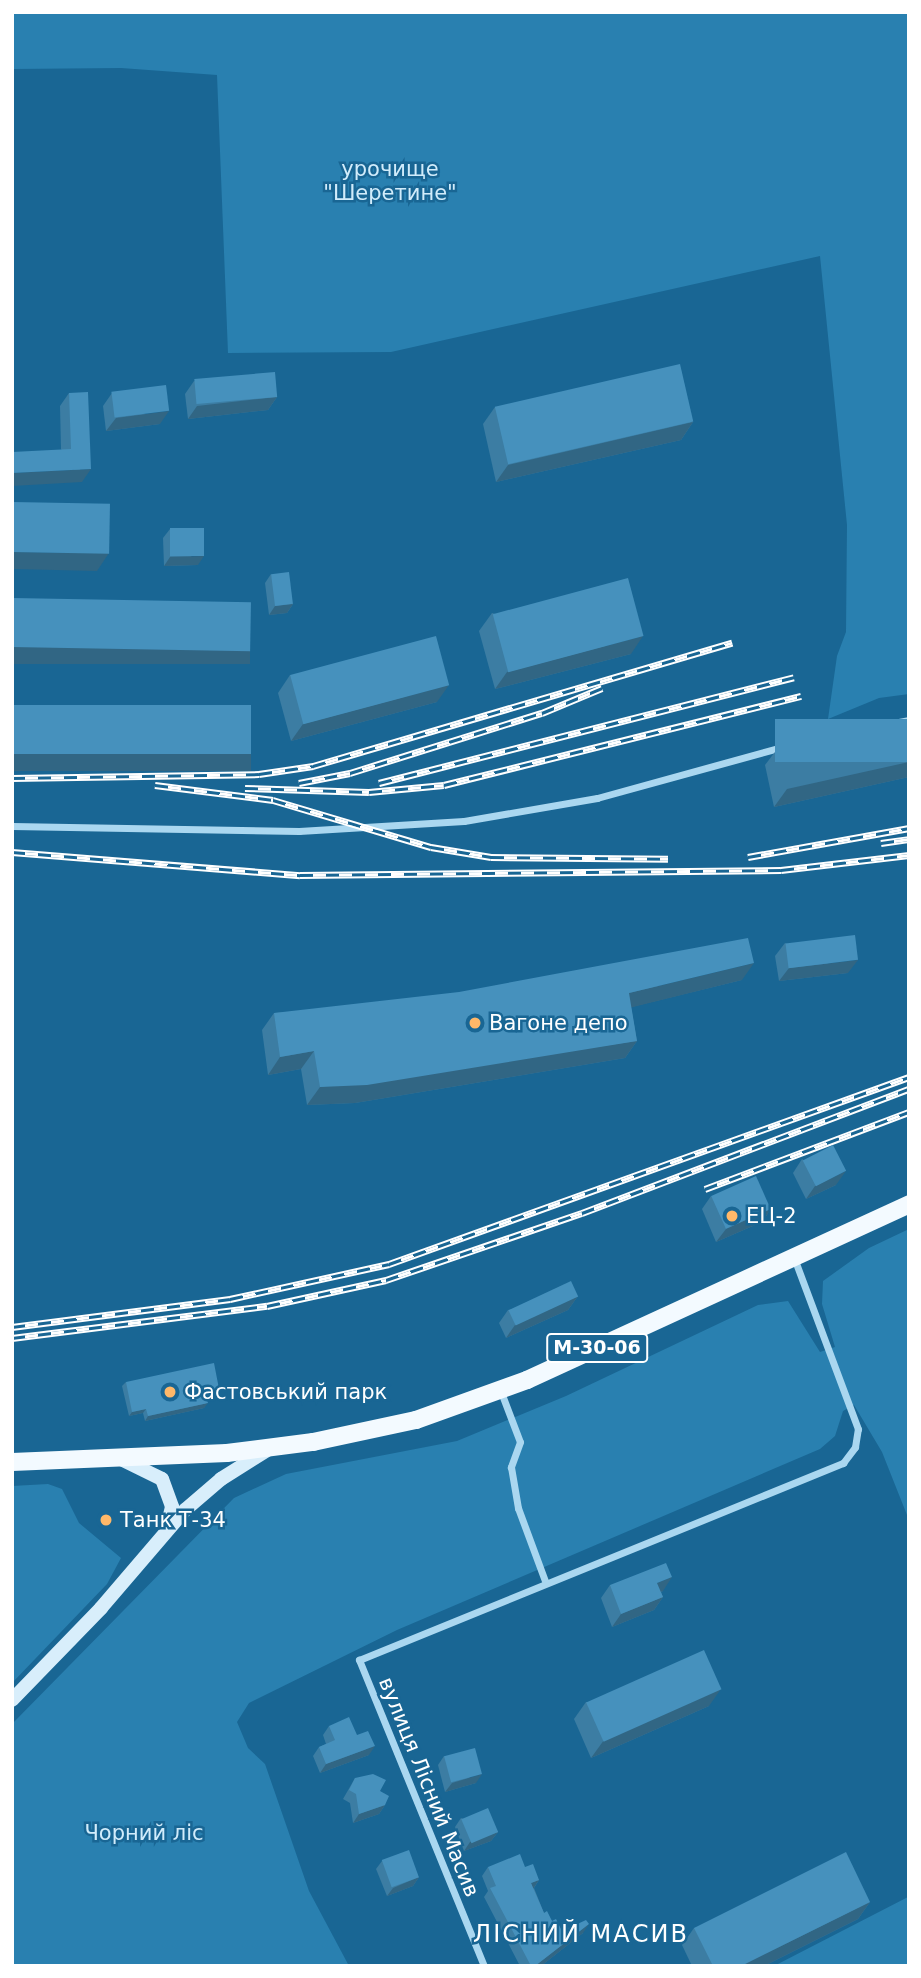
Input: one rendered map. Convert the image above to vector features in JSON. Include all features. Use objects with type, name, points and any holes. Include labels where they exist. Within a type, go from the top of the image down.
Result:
[{"type":"main road","name":"М-30-06","points":[[12,1462],[271,1448],[415,1420],[501,1391],[909,1204]]},
{"type":"street","points":[[12,826],[299,831],[464,821],[597,798],[811,739],[909,720]]},
{"type":"street","points":[[501,1391],[520,1442],[511,1467],[518,1508],[545,1581],[843,1463],[849,1455],[858,1429],[793,1256]]},
{"type":"street","points":[[12,1700],[198,1497],[271,1448]]},
{"type":"street","points":[[118,1458],[151,1470],[170,1493],[170,1520],[162,1537]]},
{"type":"street","name":"вулиця Лісний Масив","points":[[484,1966],[359,1660],[545,1581]]},
{"type":"green space","name":"урочище \"Шеретине\"","points":[[12,12],[909,12],[909,694],[879,698],[828,719],[837,656],[846,632],[847,525],[820,256],[391,352],[228,353],[217,75],[121,68],[12,69]]},
{"type":"green space","name":"Чорний ліс","points":[[909,1229],[909,1520],[882,1452],[854,1405],[843,1411],[835,1436],[820,1449],[397,1630],[249,1703],[237,1722],[248,1748],[265,1764],[309,1891],[349,1966],[12,1966],[12,1724],[234,1498],[286,1474],[457,1441],[566,1396],[758,1305],[788,1301],[820,1352],[835,1347],[822,1304],[823,1281],[869,1248]]},
{"type":"green space","points":[[48,1484],[62,1489],[79,1523],[121,1558],[107,1584],[12,1683],[12,1486]]},
{"type":"green space","points":[[908,1897],[909,1966],[774,1966]]},
{"type":"building","points":[[680,364],[693,421],[508,464],[495,407]]},
{"type":"building","points":[[275,372],[277,397],[196,404],[194,379]]},
{"type":"building","points":[[166,385],[169,411],[115,418],[111,392]]},
{"type":"building","points":[[88,392],[91,469],[12,473],[12,452],[71,449],[69,393]]},
{"type":"building","points":[[12,502],[110,504],[109,554],[12,552]]},
{"type":"building","points":[[170,528],[204,528],[204,556],[170,556]]},
{"type":"building","points":[[289,572],[293,604],[275,606],[271,574]]},
{"type":"building","points":[[628,578],[644,636],[508,672],[493,614]]},
{"type":"building","points":[[12,598],[251,602],[250,651],[12,647]]},
{"type":"building","points":[[436,636],[449,685],[303,724],[290,675]]},
{"type":"building","points":[[12,705],[251,705],[251,754],[12,754]]},
{"type":"building","points":[[775,719],[909,719],[909,762],[775,762]]},
{"type":"building","points":[[855,935],[858,960],[789,968],[786,944]]},
{"type":"building","name":"Вагоне депо","points":[[748,938],[754,963],[629,993],[637,1041],[367,1085],[320,1087],[314,1051],[280,1057],[274,1013],[459,992]]},
{"type":"building","points":[[833,1145],[846,1171],[816,1186],[803,1160]]},
{"type":"building","points":[[756,1176],[771,1209],[726,1229],[711,1196]]},
{"type":"building","points":[[571,1281],[578,1296],[516,1326],[508,1310]]},
{"type":"building","name":"Фастовський парк","points":[[214,1363],[220,1394],[206,1397],[208,1403],[148,1416],[146,1409],[132,1412],[126,1382]]},
{"type":"building","points":[[666,1563],[672,1577],[657,1583],[663,1597],[621,1614],[610,1585]]},
{"type":"building","points":[[704,1650],[721,1689],[604,1742],[586,1702]]},
{"type":"building","points":[[349,1717],[357,1735],[368,1731],[375,1746],[326,1764],[319,1747],[335,1740],[329,1726]]},
{"type":"building","points":[[475,1748],[482,1774],[451,1782],[444,1756]]},
{"type":"building","points":[[373,1774],[386,1780],[380,1791],[389,1796],[385,1805],[359,1814],[356,1794],[349,1790],[355,1778]]},
{"type":"building","points":[[488,1808],[498,1832],[471,1843],[461,1819]]},
{"type":"building","points":[[409,1850],[419,1877],[392,1887],[382,1860]]},
{"type":"building","points":[[846,1852],[870,1902],[741,1966],[713,1966],[694,1928]]},
{"type":"building","points":[[520,1854],[525,1867],[533,1864],[539,1880],[531,1883],[544,1913],[547,1911],[552,1921],[556,1919],[562,1931],[586,1920],[589,1924],[535,1966],[531,1966],[490,1888],[496,1886],[488,1867]]},
{"type":"railway","points":[[12,778],[259,774],[313,766],[732,643]]},
{"type":"railway","points":[[379,783],[794,677]]},
{"type":"railway","points":[[299,783],[350,773],[542,713],[602,688]]},
{"type":"railway","points":[[245,788],[369,792],[444,785],[801,696]]},
{"type":"railway","points":[[155,785],[273,800],[431,847],[491,857],[668,859]]},
{"type":"railway","points":[[748,857],[909,828]]},
{"type":"railway","points":[[881,843],[909,839]]},
{"type":"railway","points":[[12,852],[300,875],[781,870],[909,855]]},
{"type":"railway","points":[[12,1327],[230,1299],[389,1264],[909,1077]]},
{"type":"railway","points":[[12,1338],[267,1306],[386,1280],[582,1213],[909,1089]]},
{"type":"railway","points":[[705,1189],[909,1112]]},
{"type":"place","name":"Вагоне депо","points":[[475,1023]]},
{"type":"place","name":"ЕЦ-2","points":[[732,1216]]},
{"type":"place","name":"Фастовський парк","points":[[170,1392]]},
{"type":"place","name":"Танк Т-34","points":[[106,1520]]},
{"type":"district","name":"ЛІСНИЙ МАСИВ","points":[[581,1935]]}]
